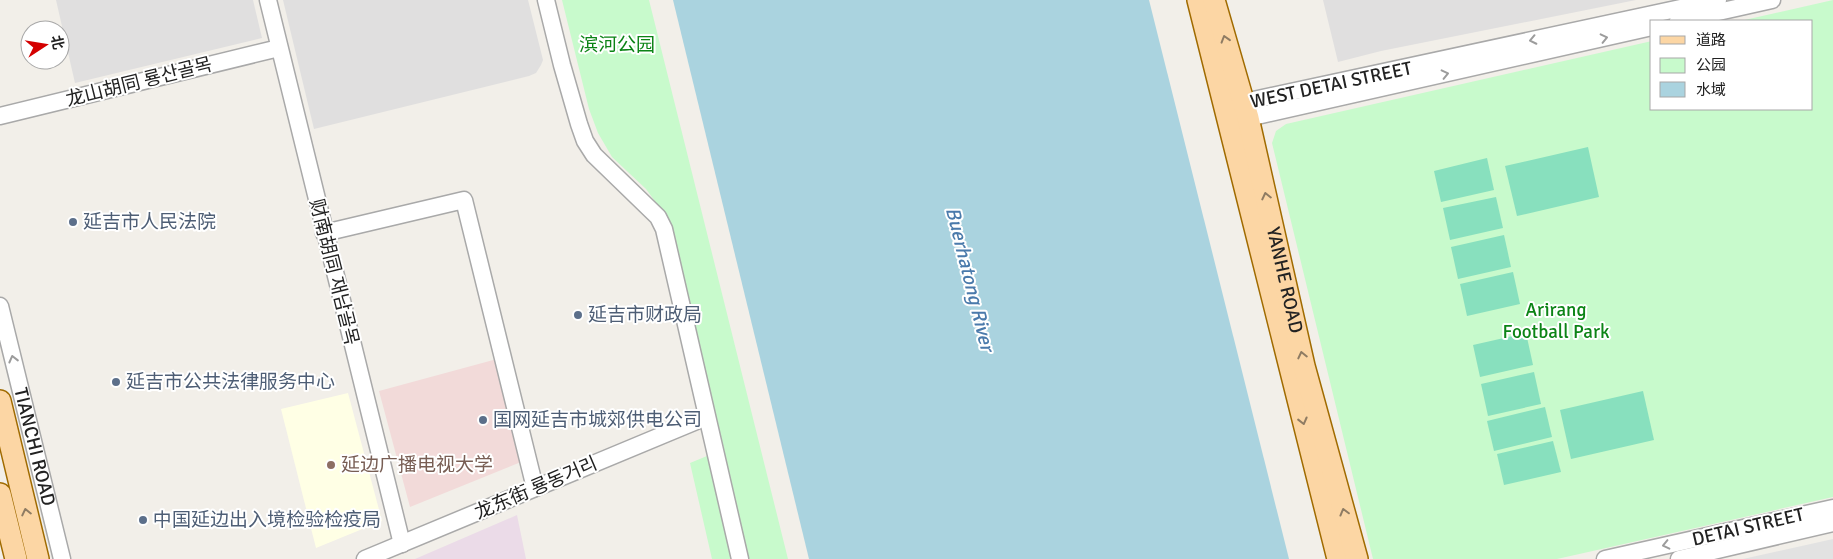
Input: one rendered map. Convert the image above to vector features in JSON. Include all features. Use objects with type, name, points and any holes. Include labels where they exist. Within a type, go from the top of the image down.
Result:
[{"type":"main road","name":"YANHE ROAD","points":[[1198,0],[1338,559]]},
{"type":"main road","name":"YANHE ROAD","points":[[1214,0],[1246,110],[1304,366],[1357,559]]},
{"type":"main road","name":"TIANCHI ROAD","points":[[0,401],[38,559]]},
{"type":"main road","points":[[0,494],[16,559]]},
{"type":"street","name":"财南胡同 재남골목","points":[[268,0],[278,48],[402,544]]},
{"type":"street","points":[[546,0],[562,65],[585,141],[594,155],[658,217],[664,229],[740,559]]},
{"type":"street","name":"WEST DETAI STREET","points":[[1227,115],[1717,3],[1772,0]]},
{"type":"street","name":"WEST DETAI STREET","points":[[1680,20],[1717,3]]},
{"type":"street","name":"WEST DETAI STREET","points":[[1246,110],[1650,27]]},
{"type":"street","name":"龙山胡同 룡산골목","points":[[0,116],[278,48]]},
{"type":"street","points":[[324,233],[464,200],[535,488]]},
{"type":"street","name":"TIANCHI ROAD","points":[[0,306],[62,559]]},
{"type":"street","name":"龙东街 룡동거리","points":[[366,559],[706,417]]},
{"type":"street","name":"DETAI STREET","points":[[1605,559],[1833,508]]},
{"type":"street","name":"DETAI STREET","points":[[1679,559],[1833,523]]},
{"type":"shaded area","points":[[56,0],[253,0],[262,38],[75,83],[70,61],[70,20],[61,20]]},
{"type":"shaded area","points":[[283,0],[528,0],[543,60],[536,73],[529,76],[314,129]]},
{"type":"shaded area","points":[[1323,0],[1636,0],[1381,51],[1338,62]]},
{"type":"shaded area","points":[[497,359],[521,462],[410,507],[379,391]]},
{"type":"shaded area","name":"延边广播电视大学","points":[[348,393],[382,521],[316,548],[281,409]]},
{"type":"shaded area","points":[[517,515],[526,559],[415,559]]},
{"type":"shaded area","points":[[1833,539],[1833,559],[1743,559]]},
{"type":"green space","name":"滨河公园","points":[[562,0],[649,0],[788,559],[712,559],[690,463],[724,449],[668,219],[646,189],[612,157],[598,133],[589,109]]},
{"type":"green space","name":"Arirang Football Park","points":[[1833,0],[1833,497],[1557,559],[1373,559],[1272,143],[1276,131],[1286,124],[1650,41],[1650,110],[1813,110],[1813,20],[1744,20]]},
{"type":"green space","points":[[1588,147],[1599,197],[1517,216],[1505,166]]},
{"type":"green space","points":[[1487,158],[1494,190],[1441,202],[1434,171]]},
{"type":"green space","points":[[1496,197],[1503,228],[1450,240],[1443,208]]},
{"type":"green space","points":[[1504,235],[1511,267],[1458,279],[1451,247]]},
{"type":"green space","points":[[1513,272],[1520,304],[1467,316],[1460,284]]},
{"type":"green space","points":[[1526,333],[1533,365],[1480,377],[1473,345]]},
{"type":"green space","points":[[1534,372],[1541,404],[1488,416],[1481,384]]},
{"type":"green space","points":[[1643,391],[1654,440],[1571,459],[1560,410]]},
{"type":"green space","points":[[1545,407],[1552,437],[1494,451],[1487,421]]},
{"type":"green space","points":[[1553,441],[1561,472],[1504,485],[1497,454]]},
{"type":"water","name":"Buerhatong River","points":[[673,0],[1149,0],[1289,559],[809,559]]},
{"type":"place","name":"延吉市人民法院","points":[[73,222]]},
{"type":"place","name":"延吉市财政局","points":[[578,315]]},
{"type":"place","name":"延吉市公共法律服务中心","points":[[116,382]]},
{"type":"place","name":"国网延吉市城郊供电公司","points":[[483,420]]},
{"type":"place","name":"延边广播电视大学","points":[[331,465]]},
{"type":"place","name":"中国延边出入境检验检疫局","points":[[143,520]]}]
